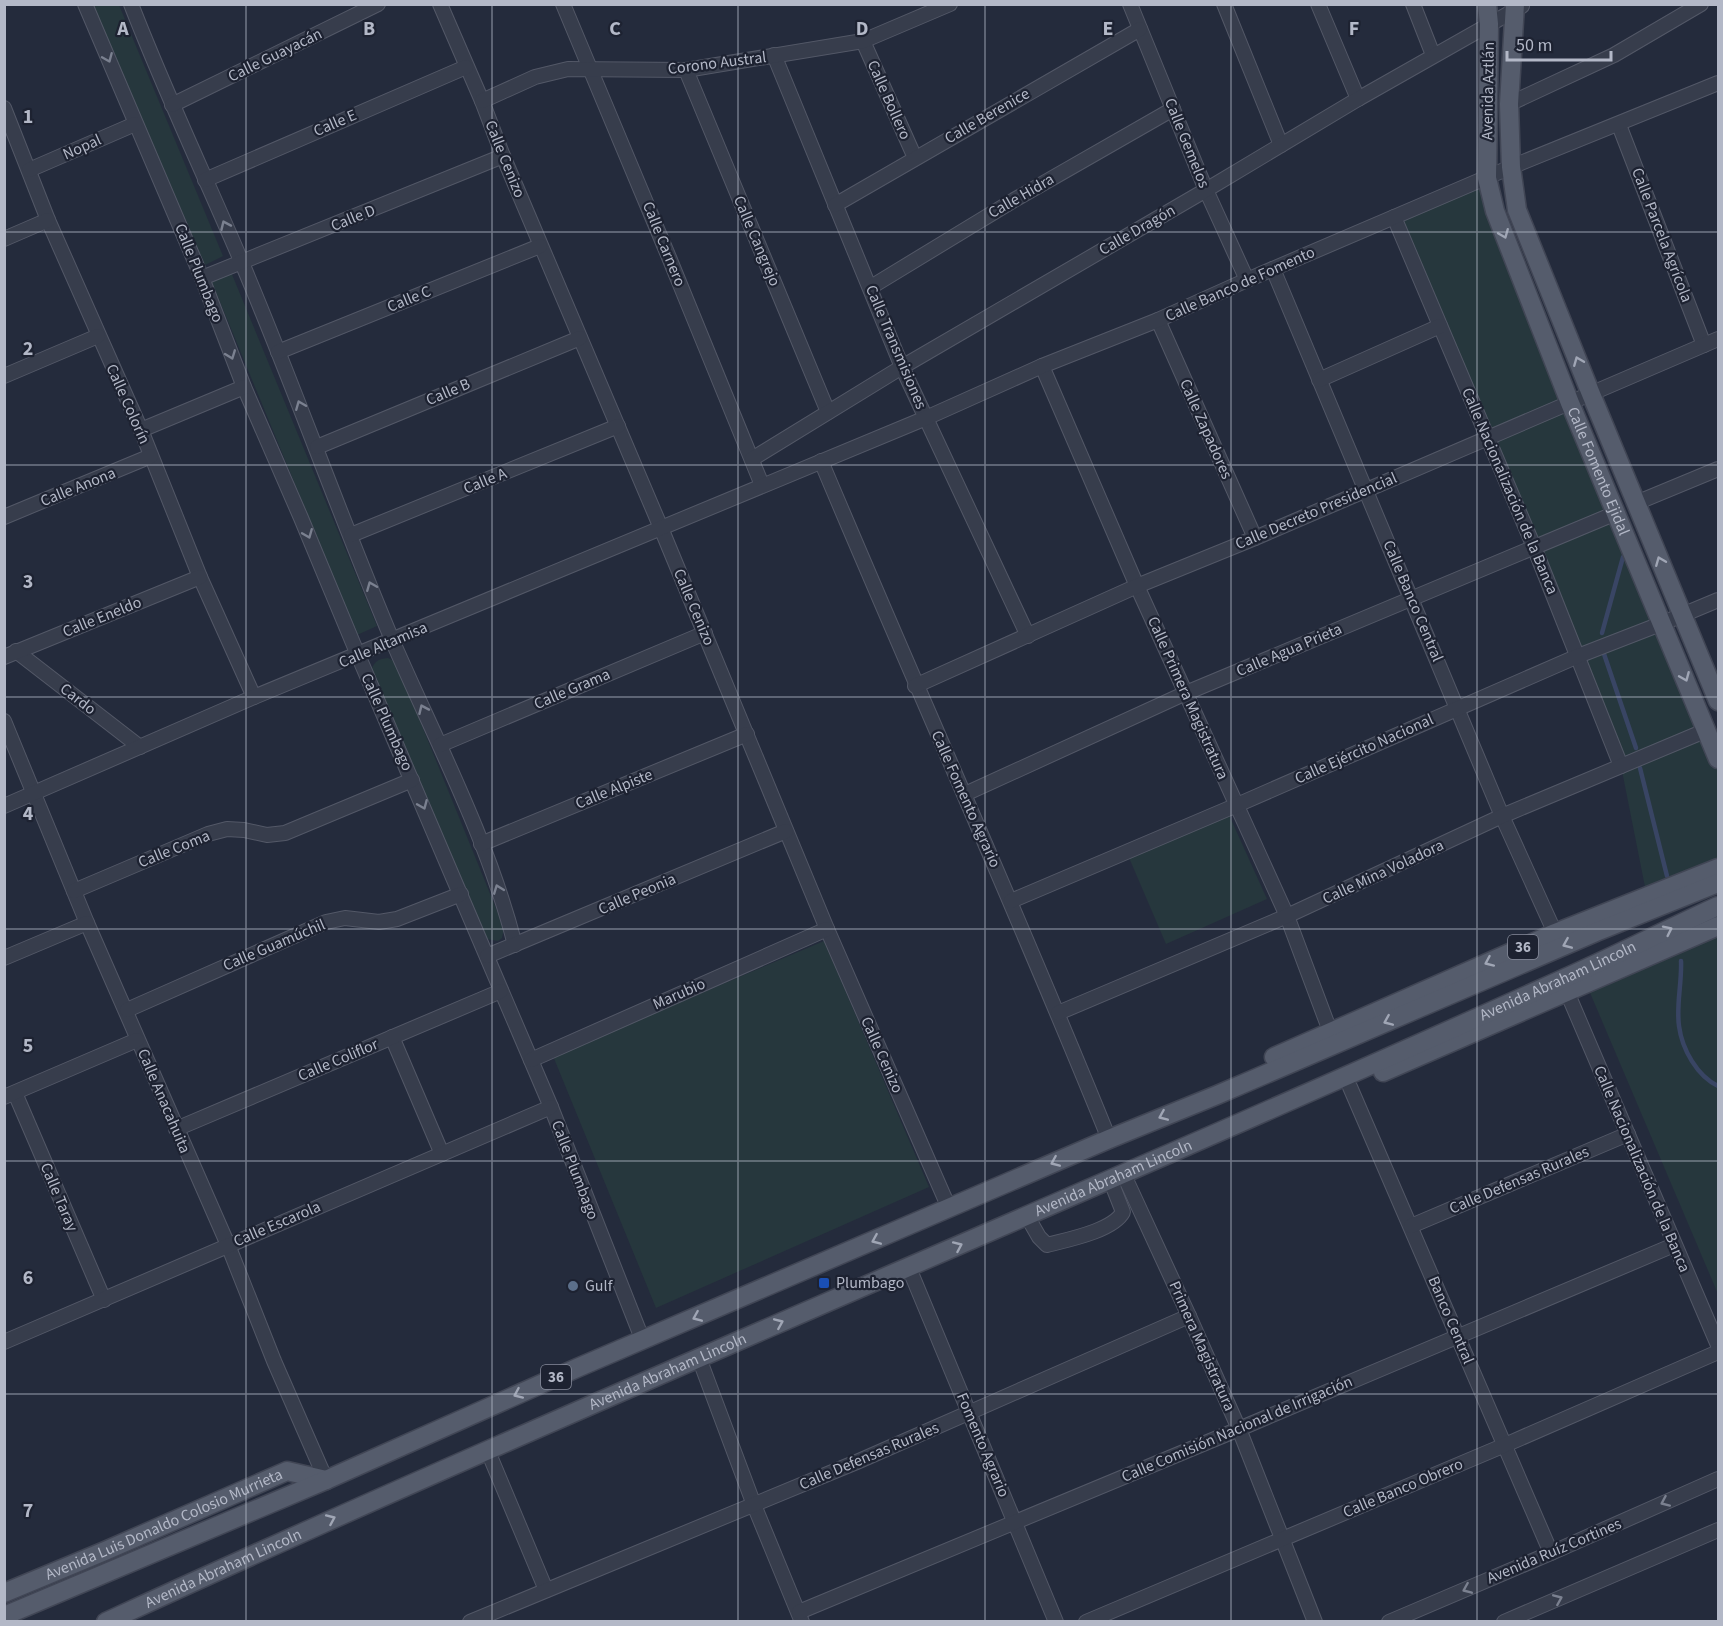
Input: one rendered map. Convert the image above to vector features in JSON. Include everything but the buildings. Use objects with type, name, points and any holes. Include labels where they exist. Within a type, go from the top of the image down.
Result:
[{"type":"main road","name":"Avenida Aztlán","points":[[1487,4],[1489,24],[1487,178]]},
{"type":"main road","name":"Avenida Aztlán","points":[[1511,167],[1509,104],[1518,6]]},
{"type":"main road","name":"Calle Fomento Ejidal","points":[[1511,167],[1517,210],[1719,701]]},
{"type":"main road","name":"Calle Fomento Ejidal","points":[[1487,178],[1495,211],[1570,403],[1719,759]]},
{"type":"main road","name":"36","points":[[1218,1095],[1256,1065],[1330,1031],[1555,933],[1716,874]]},
{"type":"main road","name":"36","points":[[4,1616],[326,1480],[949,1208],[1218,1095],[1576,940],[1716,874]]},
{"type":"main road","name":"Avenida Abraham Lincoln","points":[[106,1622],[487,1449],[909,1268],[1575,974],[1719,906]]},
{"type":"main road","name":"Avenida Abraham Lincoln","points":[[1232,1126],[1350,1087],[1719,926]]},
{"type":"main road","name":"Avenida Luis Donaldo Colosio Murrieta","points":[[4,1593],[287,1471],[326,1480]]},
{"type":"main road","points":[[105,1551],[150,1554]]},
{"type":"street","name":"Calle Plumbago","points":[[85,4],[202,278],[244,387],[551,1107],[642,1341]]},
{"type":"street","points":[[131,4],[172,105],[242,262],[393,641],[481,844],[505,906],[515,945]]},
{"type":"street","name":"Calle Guayacán","points":[[172,105],[378,4]]},
{"type":"street","name":"Calle Cenizo","points":[[440,4],[827,929],[949,1208]]},
{"type":"street","name":"Calle Carnero","points":[[563,4],[762,485]]},
{"type":"street","name":"Calle Gemelos","points":[[1130,4],[1206,190],[1247,280]]},
{"type":"street","points":[[1224,4],[1281,145]]},
{"type":"street","points":[[1318,4],[1358,99]]},
{"type":"street","points":[[1413,4],[1433,54]]},
{"type":"street","points":[[1509,104],[1614,55],[1701,4]]},
{"type":"street","name":"Corono Austral","points":[[482,101],[536,77],[568,69],[686,70],[863,41],[944,6]]},
{"type":"street","name":"Calle Dragón","points":[[752,459],[902,367],[1518,6]]},
{"type":"street","name":"Calle Berenice","points":[[835,205],[1140,29]]},
{"type":"street","name":"Calle Bollero","points":[[863,41],[915,158]]},
{"type":"street","name":"Calle Transmisiones","points":[[774,55],[902,367],[1028,636]]},
{"type":"street","name":"Calle E","points":[[205,180],[466,67]]},
{"type":"street","name":"Calle Cangrejo","points":[[686,70],[828,412]]},
{"type":"street","name":"Calle Banco de Fomento","points":[[762,485],[926,418],[1042,366],[1158,320],[1511,167],[1719,83]]},
{"type":"street","name":"Calle Colorín","points":[[4,108],[48,220],[141,430],[200,577],[254,697]]},
{"type":"street","name":"Calle Hidra","points":[[871,287],[1014,200],[1173,110]]},
{"type":"street","name":"Nopal","points":[[29,170],[135,124]]},
{"type":"street","name":"Calle Parcela Agrícola","points":[[1619,125],[1704,345]]},
{"type":"street","name":"Calle D","points":[[202,278],[503,156]]},
{"type":"street","name":"Calle Nacionalización de la Banca","points":[[1394,217],[1534,547],[1621,766]]},
{"type":"street","points":[[4,239],[48,220]]},
{"type":"street","name":"Calle C","points":[[278,352],[540,246]]},
{"type":"street","name":"Calle Banco Central","points":[[1273,269],[1502,816],[1555,933]]},
{"type":"street","name":"Calle Zapadores","points":[[1158,320],[1255,538]]},
{"type":"street","points":[[1319,380],[1440,326]]},
{"type":"street","points":[[4,376],[98,336]]},
{"type":"street","name":"Calle B","points":[[317,447],[579,338]]},
{"type":"street","name":"Calle Decreto Presidencial","points":[[915,686],[1137,586],[1255,538],[1719,339]]},
{"type":"street","name":"Calle Primera Magistratura","points":[[1042,366],[1137,586],[1287,916],[1330,1031]]},
{"type":"street","points":[[141,430],[244,387]]},
{"type":"street","name":"Calle A","points":[[351,535],[618,426]]},
{"type":"street","name":"Calle Anona","points":[[4,517],[151,456]]},
{"type":"street","name":"Calle Fomento Agrario","points":[[820,461],[915,686],[1011,901],[1109,1139]]},
{"type":"street","points":[[1636,503],[1719,469]]},
{"type":"street","name":"Calle Altamisa","points":[[4,806],[254,697],[393,641],[762,485]]},
{"type":"street","name":"Calle Agua Prieta","points":[[965,794],[1186,693],[1616,513]]},
{"type":"street","name":"Calle Eneldo","points":[[10,654],[200,577]]},
{"type":"street","name":"Calle Ejército Nacional","points":[[1011,901],[1578,656],[1719,600]]},
{"type":"street","name":"Calle Grama","points":[[440,745],[705,633]]},
{"type":"street","name":"Cardo","points":[[10,654],[140,747]]},
{"type":"street","name":"Calle Anacahuita","points":[[4,721],[87,923],[228,1245],[274,1361],[326,1480]]},
{"type":"street","name":"Calle Mina Voladora","points":[[1058,1013],[1287,916],[1502,816],[1707,730]]},
{"type":"street","name":"Calle Alpiste","points":[[481,844],[747,734]]},
{"type":"street","name":"Calle Coma","points":[[74,891],[208,834],[227,829],[267,835],[285,833],[412,780]]},
{"type":"street","name":"Calle Peonia","points":[[487,956],[786,831]]},
{"type":"street","name":"Calle Guamúchil","points":[[127,1010],[326,922],[345,918],[379,922],[397,919],[461,894]]},
{"type":"street","points":[[4,958],[87,923]]},
{"type":"street","name":"Marubio","points":[[531,1060],[827,929]]},
{"type":"street","name":"Calle Coliflor","points":[[176,1129],[501,991]]},
{"type":"street","name":"Calle Nacionalización de la Banca","points":[[1567,992],[1719,1345]]},
{"type":"street","points":[[392,1037],[442,1154]]},
{"type":"street","points":[[10,1095],[137,1040]]},
{"type":"street","name":"Banco Central","points":[[1350,1087],[1551,1553]]},
{"type":"street","name":"Calle Taray","points":[[10,1095],[104,1300]]},
{"type":"street","name":"Calle Escarola","points":[[4,1342],[551,1107]]},
{"type":"street","name":"Calle Defensas Rurales","points":[[1411,1226],[1628,1134]]},
{"type":"street","points":[[1027,1216],[1039,1237],[1047,1245],[1079,1237],[1119,1220],[1123,1212],[1117,1176]]},
{"type":"street","name":"Primera Magistratura","points":[[1117,1176],[1190,1316],[1239,1430],[1315,1622]]},
{"type":"street","name":"Calle Comisión Nacional de Irrigación","points":[[801,1617],[1015,1522],[1239,1430],[1674,1245]]},
{"type":"street","name":"Fomento Agrario","points":[[909,1268],[1056,1622]]},
{"type":"street","name":"Calle Defensas Rurales","points":[[470,1622],[754,1505],[1190,1316]]},
{"type":"street","name":"Calle Banco Obrero","points":[[1086,1622],[1719,1352]]},
{"type":"street","points":[[699,1358],[754,1505],[801,1617]]},
{"type":"street","points":[[487,1449],[546,1590]]},
{"type":"street","name":"Avenida Ruíz Cortines","points":[[1389,1622],[1719,1479]]},
{"type":"street","points":[[1504,1622],[1719,1530]]},
{"type":"shaded area","points":[[93,5],[119,5],[223,256],[205,265]]},
{"type":"shaded area","points":[[1487,178],[1718,759],[1718,868],[1647,897],[1621,766],[1394,217]]},
{"type":"shaded area","points":[[231,272],[377,626],[357,635],[211,280]]},
{"type":"shaded area","points":[[388,658],[396,662],[504,928],[502,938],[498,941],[486,939],[371,670],[377,661]]},
{"type":"shaded area","points":[[1229,815],[1267,899],[1166,944],[1127,853]]},
{"type":"shaded area","points":[[1718,928],[1718,1294],[1588,988]]},
{"type":"shaded area","points":[[824,941],[929,1187],[656,1308],[553,1056]]},
{"type":"waterway","points":[[1602,633],[1623,557]]},
{"type":"waterway","points":[[1604,654],[1636,748]]},
{"type":"waterway","points":[[1640,768],[1667,876]]},
{"type":"waterway","points":[[1681,961],[1678,1010],[1683,1044],[1697,1069],[1718,1086]]},
{"type":"place","name":"Plumbago","points":[[824,1283]]},
{"type":"place","name":"Gulf","points":[[573,1286]]}]
